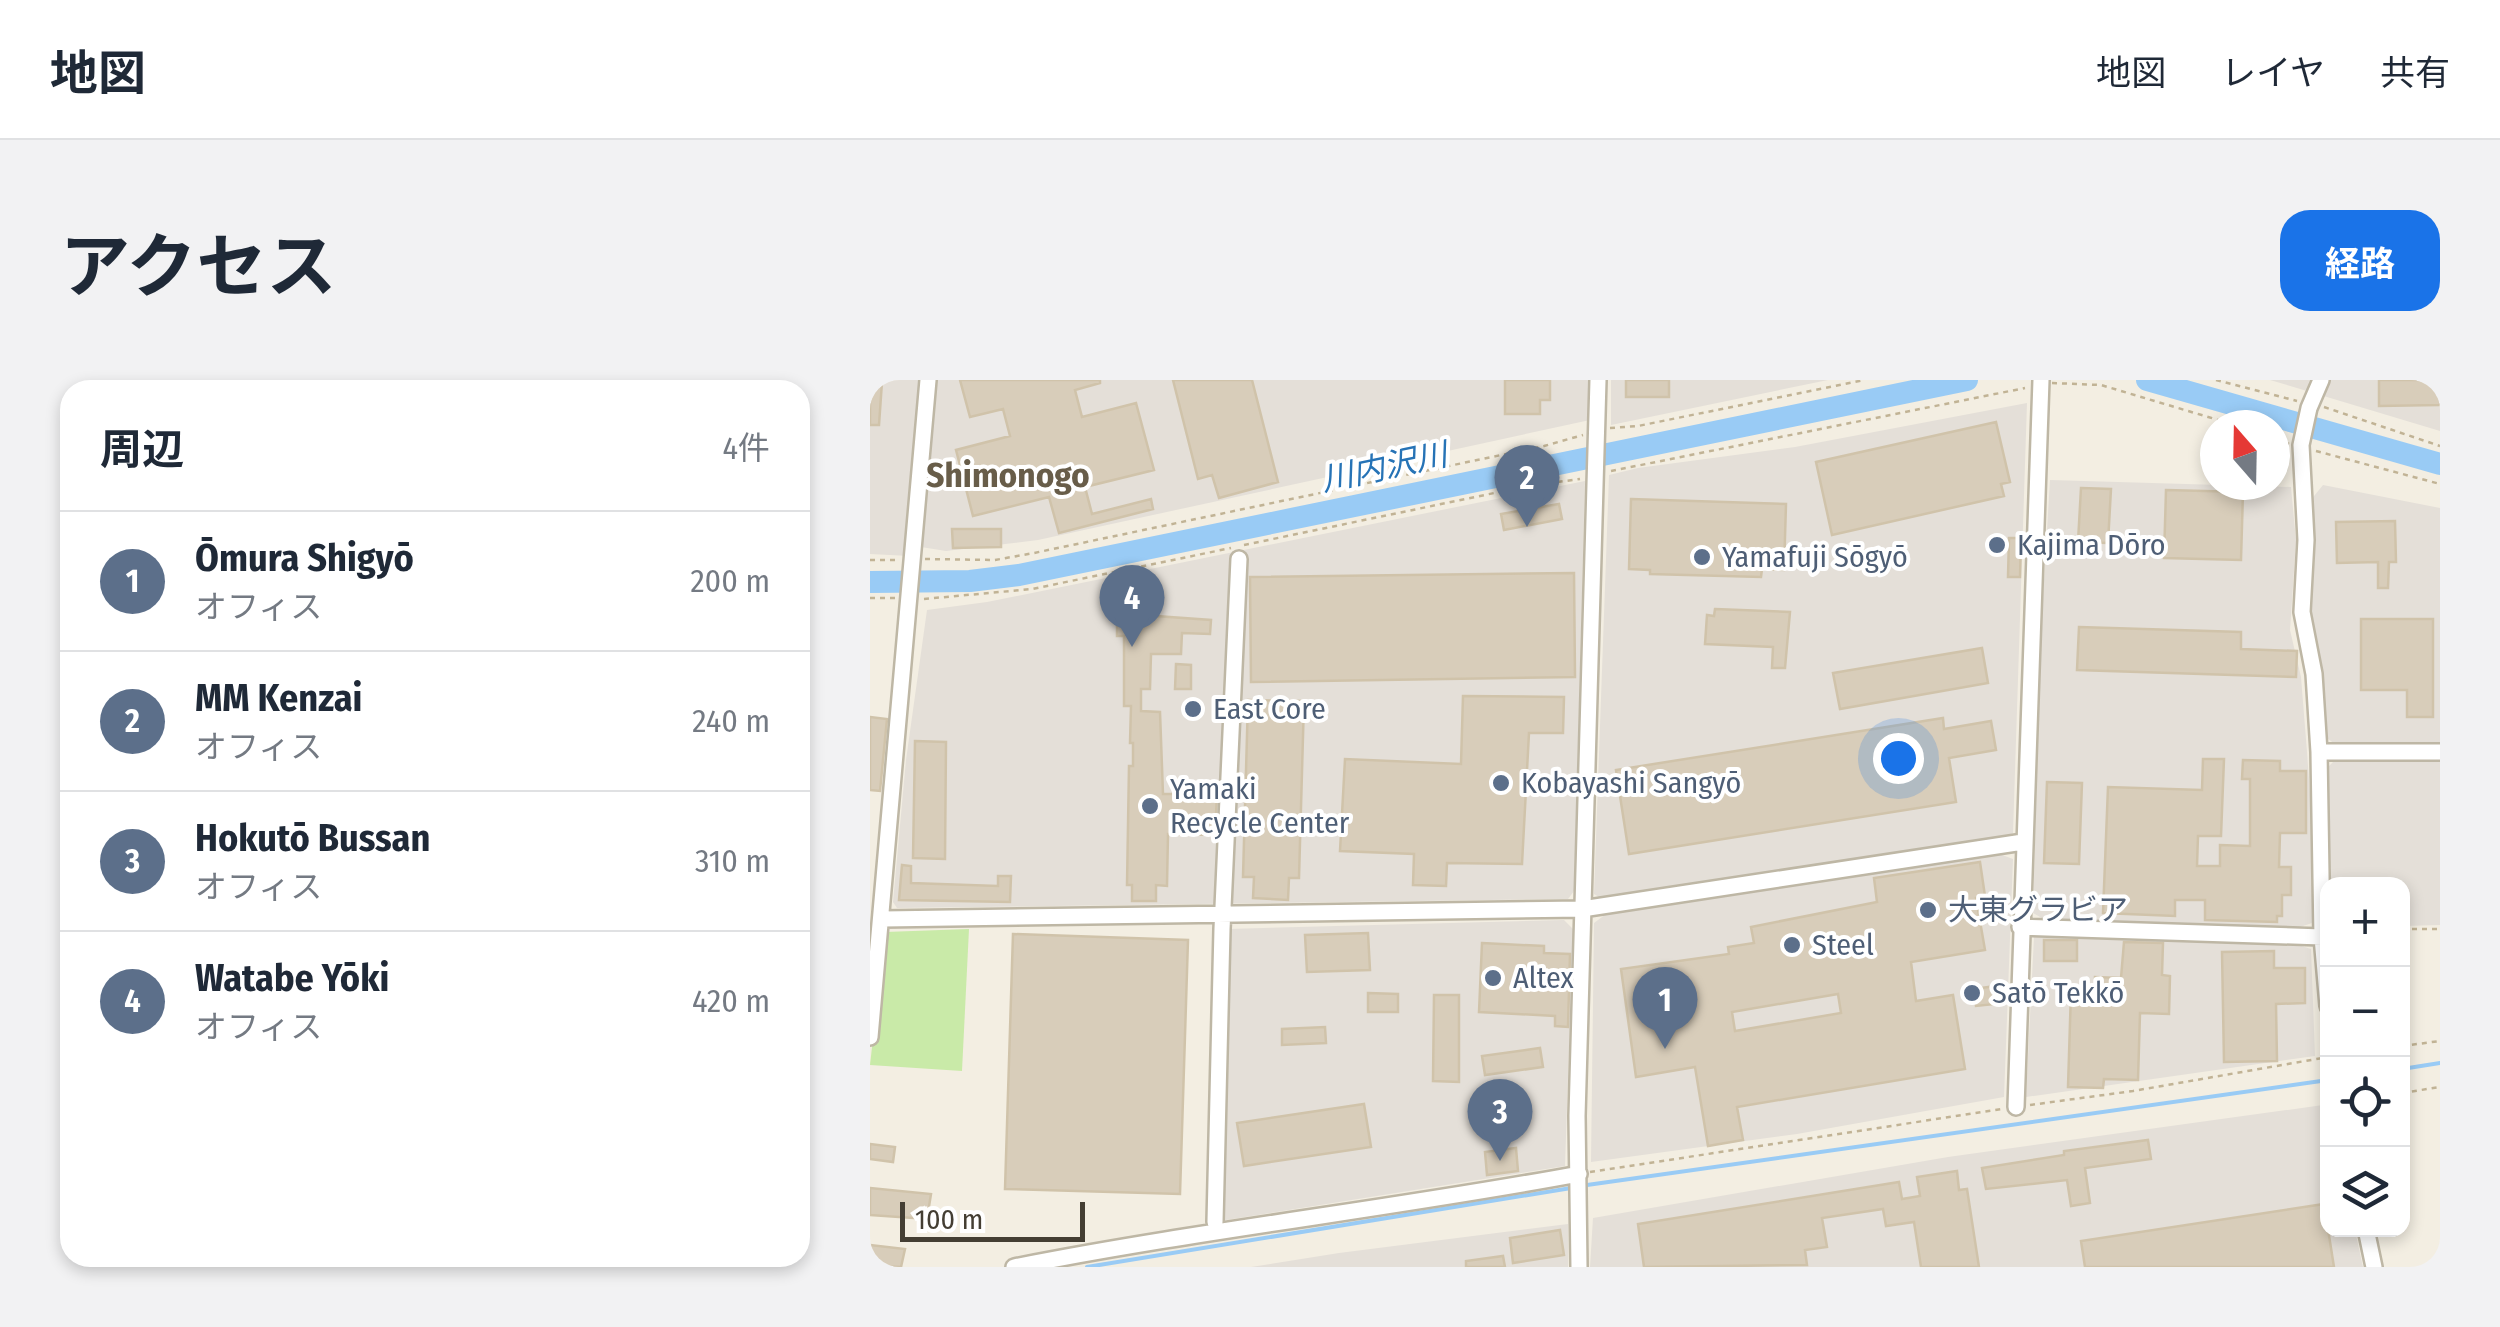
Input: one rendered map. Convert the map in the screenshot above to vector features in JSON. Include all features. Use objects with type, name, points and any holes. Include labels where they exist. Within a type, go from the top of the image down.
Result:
[{"type":"street","points":[[870,1038],[928,380]]},
{"type":"street","points":[[1579,1267],[1577,1116],[1598,380]]},
{"type":"street","points":[[2321,380],[2310,405],[2301,453],[2306,540],[2302,612],[2314,674],[2321,877]]},
{"type":"street","points":[[2016,1107],[2041,382]]},
{"type":"street","points":[[1216,1222],[1223,912],[1239,559]]},
{"type":"street","points":[[2319,752],[2440,752]]},
{"type":"street","points":[[879,913],[1582,909],[2023,842]]},
{"type":"street","points":[[2020,927],[2320,937]]},
{"type":"street","points":[[1014,1267],[1216,1230],[1579,1176]]},
{"type":"street","points":[[2368,1237],[2374,1267]]},
{"type":"path","points":[[870,560],[955,561],[1021,555],[1544,446],[1599,431],[1864,380]]},
{"type":"path","points":[[2216,380],[2440,446]]},
{"type":"path","points":[[870,598],[1032,590],[2041,382],[2101,385],[2200,415]]},
{"type":"path","points":[[2290,447],[2301,453],[2332,453],[2440,484]]},
{"type":"path","points":[[2410,929],[2440,928]]},
{"type":"path","points":[[2410,1045],[2440,1041]]},
{"type":"path","points":[[1579,1176],[2320,1058]]},
{"type":"path","points":[[2410,1092],[2440,1087]]},
{"type":"shaded area","points":[[870,380],[924,380],[910,556],[870,554]]},
{"type":"shaded area","points":[[933,380],[1590,380],[1590,420],[1038,540],[946,551],[921,547]]},
{"type":"shaded area","points":[[1611,380],[1828,380],[1611,425]]},
{"type":"shaded area","points":[[2270,380],[2440,380],[2440,431],[2317,394]]},
{"type":"shaded area","points":[[2027,403],[2013,833],[2004,838],[1604,900],[1594,894],[1609,475],[1795,447]]},
{"type":"shaded area","points":[[2050,480],[2200,484],[2200,500],[2290,500],[2291,487],[2296,541],[2290,630],[2301,677],[2307,752],[2313,839],[2312,923],[2300,927],[2140,923],[2042,918],[2033,913],[2041,630]]},
{"type":"shaded area","points":[[1585,481],[1574,891],[1568,899],[897,908],[893,902],[906,760],[927,610],[987,602]]},
{"type":"shaded area","points":[[2323,485],[2440,508],[2440,743],[2335,744],[2324,736],[2310,614],[2310,501]]},
{"type":"shaded area","points":[[2333,762],[2440,762],[2440,925],[2410,926],[2410,877],[2330,877],[2327,768]]},
{"type":"shaded area","points":[[1994,852],[2013,859],[2004,1097],[1797,1134],[1591,1162],[1594,923],[1606,914]]},
{"type":"shaded area","points":[[1564,920],[1573,929],[1565,1166],[1220,1221],[1227,929]]},
{"type":"shaded area","points":[[2034,937],[2289,942],[2311,949],[2315,1056],[2026,1097]]},
{"type":"shaded area","points":[[2320,1105],[2320,1237],[2357,1237],[2363,1267],[1590,1267],[1593,1218],[1948,1157]]},
{"type":"shaded area","points":[[1568,1224],[1568,1267],[1251,1267],[1339,1253]]},
{"type":"green space","points":[[969,929],[962,1071],[870,1065],[885,932]]},
{"type":"building","points":[[960,380],[1100,380],[1075,390],[1082,417],[1136,403],[1154,470],[1085,487],[1092,514],[1151,499],[1153,509],[1059,533],[1049,497],[973,516],[956,450],[1010,436],[1003,409],[970,417]]},
{"type":"building","points":[[1173,380],[1252,380],[1278,482],[1219,498],[1212,475],[1198,479]]},
{"type":"building","points":[[1505,380],[1550,380],[1550,400],[1540,400],[1540,414],[1505,414]]},
{"type":"building","points":[[1626,380],[1669,380],[1669,397],[1626,397]]},
{"type":"building","points":[[2379,380],[2440,380],[2440,405],[2379,406]]},
{"type":"building","points":[[870,381],[882,382],[879,425],[870,425]]},
{"type":"building","points":[[1996,422],[2010,482],[2001,484],[2004,496],[1832,535],[1816,462]]},
{"type":"building","points":[[2081,488],[2111,489],[2108,543],[2078,542]]},
{"type":"building","points":[[2166,490],[2200,491],[2200,500],[2243,500],[2241,560],[2164,558]]},
{"type":"building","points":[[1631,499],[1786,504],[1784,570],[1762,569],[1761,577],[1650,574],[1650,570],[1629,569]]},
{"type":"building","points":[[1559,504],[1562,519],[1504,530],[1501,514]]},
{"type":"building","points":[[2395,521],[2396,562],[2389,562],[2388,588],[2378,588],[2378,562],[2337,563],[2336,522]]},
{"type":"building","points":[[952,529],[1001,529],[1001,547],[953,548]]},
{"type":"building","points":[[2009,538],[2021,538],[2020,577],[2008,577]]},
{"type":"building","points":[[1574,573],[1575,677],[1251,682],[1250,577]]},
{"type":"building","points":[[1117,605],[1142,605],[1142,615],[1211,620],[1210,634],[1182,633],[1181,654],[1151,654],[1150,689],[1141,689],[1141,711],[1160,712],[1163,794],[1217,794],[1215,835],[1168,834],[1167,886],[1156,885],[1156,901],[1132,901],[1132,885],[1127,885],[1129,766],[1133,766],[1133,743],[1131,706],[1124,706],[1124,636],[1117,636]]},
{"type":"building","points":[[1715,609],[1790,612],[1785,668],[1772,668],[1773,647],[1705,644],[1707,615],[1714,616]]},
{"type":"building","points":[[2361,619],[2433,619],[2433,717],[2407,717],[2407,690],[2361,690]]},
{"type":"building","points":[[2079,627],[2241,632],[2241,649],[2297,651],[2296,677],[2077,670]]},
{"type":"building","points":[[1982,648],[1988,683],[1840,709],[1833,673]]},
{"type":"building","points":[[1176,664],[1191,665],[1191,689],[1175,689]]},
{"type":"building","points":[[1463,696],[1564,697],[1563,733],[1529,733],[1522,864],[1447,863],[1446,886],[1413,885],[1414,854],[1340,851],[1345,759],[1461,764]]},
{"type":"building","points":[[1248,700],[1304,701],[1299,878],[1289,878],[1288,900],[1253,898],[1254,877],[1243,877]]},
{"type":"building","points":[[870,717],[887,719],[880,791],[870,790]]},
{"type":"building","points":[[1943,718],[1944,729],[1991,721],[1996,750],[1949,758],[1956,802],[1629,854],[1616,770]]},
{"type":"building","points":[[915,741],[946,742],[945,859],[913,858]]},
{"type":"building","points":[[2203,759],[2224,759],[2221,836],[2198,836],[2197,866],[2220,866],[2220,845],[2250,846],[2250,779],[2242,779],[2243,760],[2280,761],[2280,771],[2306,771],[2306,833],[2280,833],[2279,867],[2291,867],[2291,895],[2282,895],[2282,916],[2277,916],[2277,922],[2205,920],[2205,900],[2175,900],[2175,916],[2103,913],[2108,787],[2202,790]]},
{"type":"building","points":[[2047,782],[2082,783],[2079,864],[2044,863]]},
{"type":"building","points":[[1980,862],[1985,896],[1976,898],[1985,950],[1911,962],[1916,1001],[1953,995],[1965,1069],[1737,1107],[1743,1140],[1708,1146],[1695,1067],[1636,1077],[1621,969],[1729,954],[1728,947],[1754,943],[1751,927],[1877,902],[1874,878]],"holes":[[[1838,994],[1841,1013],[1735,1031],[1732,1012]]]},
{"type":"building","points":[[902,865],[911,866],[911,883],[998,886],[998,876],[1011,876],[1010,902],[899,900]]},
{"type":"building","points":[[1368,933],[1370,970],[1307,972],[1305,935]]},
{"type":"building","points":[[1013,934],[1188,940],[1180,1194],[1005,1189]]},
{"type":"building","points":[[2044,940],[2077,940],[2077,961],[2044,961]]},
{"type":"building","points":[[2124,942],[2163,943],[2162,975],[2170,976],[2169,1014],[2140,1013],[2138,1080],[2104,1079],[2103,1088],[2068,1087],[2071,991],[2094,991],[2095,977],[2121,978]]},
{"type":"building","points":[[1482,943],[1544,946],[1544,953],[1570,954],[1568,1027],[1555,1026],[1555,1016],[1479,1012]]},
{"type":"building","points":[[2274,951],[2274,968],[2305,968],[2305,1003],[2276,1004],[2277,1061],[2224,1062],[2222,952]]},
{"type":"building","points":[[2002,985],[2005,1003],[1976,1006],[1974,989]]},
{"type":"building","points":[[1368,993],[1398,994],[1398,1012],[1368,1012]]},
{"type":"building","points":[[1434,995],[1459,995],[1459,1082],[1433,1081]]},
{"type":"building","points":[[1325,1027],[1326,1043],[1282,1045],[1282,1029]]},
{"type":"building","points":[[1540,1048],[1543,1067],[1485,1075],[1482,1056]]},
{"type":"building","points":[[1364,1104],[1371,1147],[1244,1166],[1237,1123]]},
{"type":"building","points":[[2148,1140],[2151,1159],[2085,1168],[2090,1203],[2071,1206],[2067,1180],[1986,1189],[1982,1168],[2064,1155],[2064,1151]]},
{"type":"building","points":[[870,1144],[895,1147],[893,1162],[870,1159]]},
{"type":"building","points":[[1516,1148],[1518,1171],[1487,1175],[1485,1152]]},
{"type":"building","points":[[1957,1171],[1959,1190],[1967,1189],[1979,1267],[1921,1267],[1914,1222],[1886,1226],[1883,1209],[1822,1218],[1827,1247],[1805,1250],[1807,1265],[1644,1267],[1638,1224],[1899,1182],[1902,1199],[1920,1196],[1917,1177]]},
{"type":"building","points":[[870,1188],[931,1194],[927,1219],[870,1215]]},
{"type":"building","points":[[2320,1205],[2320,1237],[2329,1237],[2334,1267],[2085,1267],[2081,1241]]},
{"type":"building","points":[[1560,1230],[1564,1255],[1513,1263],[1510,1238]]},
{"type":"building","points":[[870,1245],[905,1249],[901,1267],[870,1266]]},
{"type":"building","points":[[1503,1256],[1505,1267],[1466,1267],[1466,1261]]},
{"type":"waterway","name":"川内沢川","points":[[870,582],[970,581],[1019,575],[1967,380]]},
{"type":"waterway","name":"川内沢川","points":[[2147,380],[2440,464]]},
{"type":"waterway","points":[[2410,1068],[2440,1063]]},
{"type":"waterway","points":[[1580,1186],[2320,1081]]},
{"type":"waterway","points":[[1087,1267],[1571,1188]]},
{"type":"place","name":"MM Kenzai","points":[[1527,527]]},
{"type":"place","name":"Kajima Dōro","points":[[1997,545]]},
{"type":"place","name":"Yamafuji Sōgyō","points":[[1702,557]]},
{"type":"place","name":"Watabe Yōki","points":[[1132,647]]},
{"type":"place","name":"East Core","points":[[1193,709]]},
{"type":"place","name":"Kobayashi Sangyō","points":[[1501,783]]},
{"type":"place","name":"Yamaki Recycle Center","points":[[1150,806]]},
{"type":"place","name":"大東グラビア","points":[[1928,910]]},
{"type":"place","name":"Steel","points":[[1792,945]]},
{"type":"place","name":"Altex","points":[[1493,978]]},
{"type":"place","name":"Satō Tekkō","points":[[1972,993]]},
{"type":"place","name":"Ōmura Shigyō","points":[[1665,1049]]},
{"type":"place","name":"Hokutō Bussan","points":[[1500,1161]]},
{"type":"district","name":"Shimonogo","points":[[1008,475]]}]
